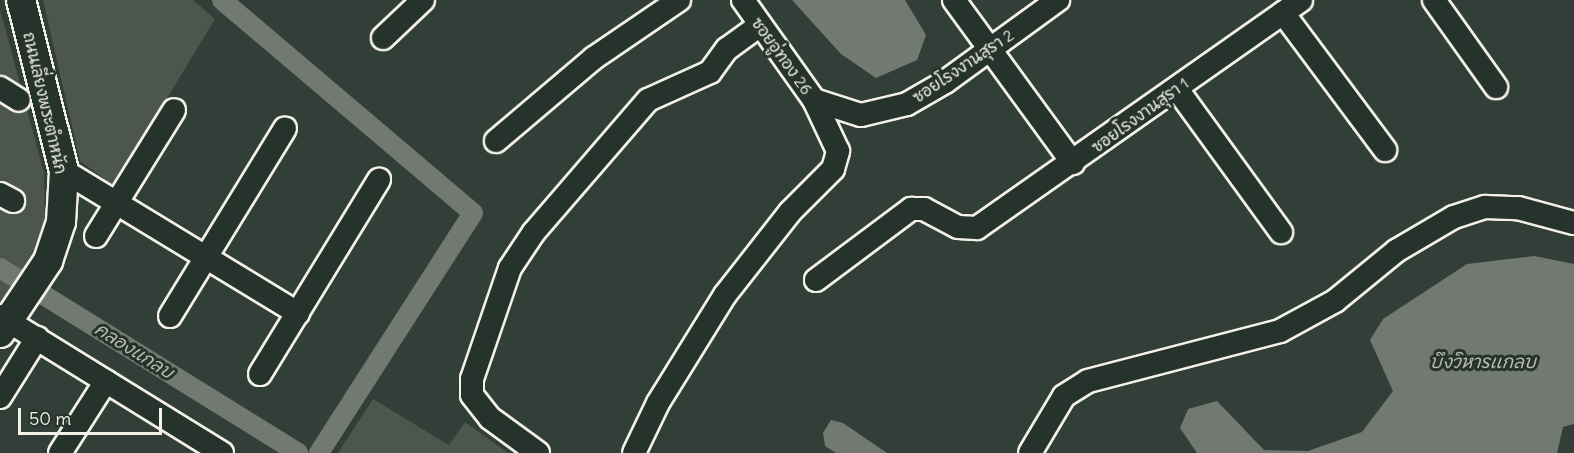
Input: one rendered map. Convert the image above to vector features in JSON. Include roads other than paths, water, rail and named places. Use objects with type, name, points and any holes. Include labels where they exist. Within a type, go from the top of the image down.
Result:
[{"type":"street","name":"ถนนเลี่ยงพระตำหนัก","points":[[6,320],[48,261],[61,222],[64,171],[21,0]]},
{"type":"street","points":[[383,38],[423,0]]},
{"type":"street","points":[[496,141],[594,58],[679,0]]},
{"type":"street","name":"ซอยอู่ทอง 26","points":[[743,0],[814,100],[861,115]]},
{"type":"street","points":[[954,0],[1073,163]]},
{"type":"street","name":"ซอยโรงงานสุรา 2","points":[[861,115],[907,104],[1058,0]]},
{"type":"street","name":"ซอยโรงงานสุรา 1","points":[[816,280],[911,209],[924,209],[958,227],[977,228],[1073,163],[1301,0]]},
{"type":"street","points":[[1434,0],[1496,87]]},
{"type":"street","points":[[1283,13],[1385,150]]},
{"type":"street","points":[[538,453],[490,418],[472,395],[472,379],[510,268],[534,232],[648,100],[710,72],[727,49],[760,25]]},
{"type":"street","points":[[1177,89],[1281,232]]},
{"type":"street","points":[[634,453],[658,403],[725,295],[790,212],[833,169],[838,151],[814,100]]},
{"type":"street","points":[[96,236],[174,110]]},
{"type":"street","points":[[170,316],[285,128]]},
{"type":"street","points":[[64,171],[298,313]]},
{"type":"street","points":[[260,374],[379,180]]},
{"type":"street","points":[[1030,453],[1064,396],[1088,381],[1280,331],[1335,301],[1396,251],[1454,217],[1485,207],[1518,208],[1574,223]]},
{"type":"street","points":[[6,320],[106,381],[188,444],[222,453]]},
{"type":"street","points":[[0,398],[38,338]]},
{"type":"street","points":[[60,453],[106,381]]},
{"type":"water","points":[[792,0],[905,0],[926,35],[917,60],[876,78],[841,54]]},
{"type":"water","name":"บึงวิหารแกลบ","points":[[1534,256],[1574,264],[1574,424],[1563,427],[1557,453],[1197,453],[1180,428],[1188,409],[1217,401],[1264,450],[1308,451],[1362,432],[1393,391],[1370,340],[1383,319],[1467,264]]},
{"type":"water","points":[[831,420],[843,423],[887,453],[836,453],[825,446],[823,433]]},
{"type":"waterway","points":[[222,0],[473,213],[319,453]]},
{"type":"waterway","name":"คลองแกลบ","points":[[0,268],[298,453]]}]
